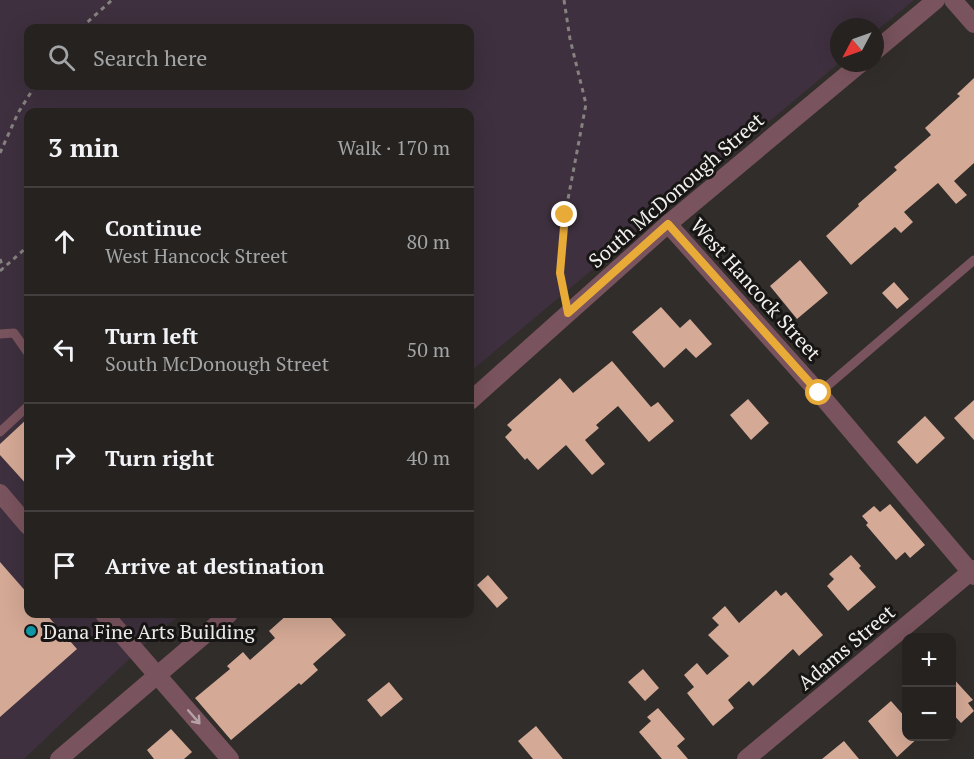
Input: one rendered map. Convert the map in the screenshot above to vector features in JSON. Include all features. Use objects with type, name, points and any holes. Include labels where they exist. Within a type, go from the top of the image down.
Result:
[{"type":"street","points":[[884,43],[936,0]]},
{"type":"street","points":[[953,0],[974,24]]},
{"type":"street","name":"South McDonough Street","points":[[474,397],[668,224],[850,72]]},
{"type":"street","name":"West Hancock Street","points":[[668,224],[819,393],[973,572]]},
{"type":"street","points":[[0,493],[24,521]]},
{"type":"street","name":"Adams Street","points":[[746,759],[973,572]]},
{"type":"street","points":[[107,618],[230,759]]},
{"type":"street","points":[[59,759],[224,618]]},
{"type":"lane","points":[[819,393],[974,260]]},
{"type":"lane","points":[[0,334],[14,333],[24,347]]},
{"type":"lane","points":[[0,432],[24,410]]},
{"type":"path","points":[[85,24],[112,0]]},
{"type":"path","points":[[564,0],[570,39],[586,104],[565,215],[560,273],[568,313]]},
{"type":"path","points":[[0,153],[18,113],[33,90]]},
{"type":"path","points":[[2,269],[24,250]]},
{"type":"path","points":[[0,259],[2,269]]},
{"type":"shaded area","points":[[0,0],[914,0],[884,25],[884,18],[830,18],[830,71],[474,369],[474,108],[24,108],[24,618],[176,618],[145,644],[24,759],[0,759]]},
{"type":"building","points":[[974,78],[974,163],[954,181],[967,195],[956,204],[938,183],[904,212],[913,222],[901,233],[895,227],[851,265],[826,236],[897,170],[894,167],[931,135],[925,128],[960,96],[957,94]]},
{"type":"building","points":[[800,260],[828,293],[797,319],[770,286]]},
{"type":"building","points":[[894,282],[909,299],[897,309],[882,293]]},
{"type":"building","points":[[661,307],[680,328],[690,319],[712,344],[696,358],[686,348],[664,368],[632,332]]},
{"type":"building","points":[[612,361],[651,407],[658,402],[674,421],[649,442],[618,406],[596,425],[599,428],[585,440],[605,464],[592,475],[566,445],[538,470],[527,458],[525,460],[505,437],[512,430],[507,425],[560,378],[573,393]]},
{"type":"building","points":[[748,399],[769,423],[751,440],[730,415]]},
{"type":"building","points":[[974,400],[974,440],[954,418]]},
{"type":"building","points":[[925,416],[945,438],[917,464],[897,442]]},
{"type":"building","points":[[24,422],[24,482],[0,455],[0,444]]},
{"type":"building","points":[[890,504],[925,545],[910,558],[905,552],[896,560],[866,525],[868,523],[862,516],[874,506],[880,512]]},
{"type":"building","points":[[851,555],[876,587],[848,611],[827,586],[834,579],[829,574]]},
{"type":"building","name":"Dana Fine Arts Building","points":[[0,562],[24,589],[24,618],[50,618],[77,649],[0,717]]},
{"type":"building","points":[[488,575],[508,598],[497,608],[477,585]]},
{"type":"building","points":[[776,590],[781,596],[786,592],[823,635],[799,656],[793,649],[753,686],[749,681],[728,700],[734,708],[713,726],[687,693],[694,687],[684,675],[697,663],[707,675],[729,656],[708,635],[719,625],[712,618],[725,606],[739,623]]},
{"type":"building","points":[[284,618],[331,618],[346,635],[313,664],[318,670],[231,740],[195,698],[230,669],[227,666],[243,652],[250,660],[275,638],[269,631]]},
{"type":"building","points":[[643,669],[659,688],[645,701],[628,682]]},
{"type":"building","points":[[956,681],[973,700],[968,703],[974,711],[961,723],[956,718]]},
{"type":"building","points":[[389,682],[403,699],[381,717],[367,700]]},
{"type":"building","points":[[891,701],[902,713],[902,741],[915,741],[897,757],[868,721]]},
{"type":"building","points":[[658,708],[685,739],[677,746],[688,759],[662,759],[639,732],[651,721],[647,717]]},
{"type":"building","points":[[536,726],[563,759],[533,759],[518,741]]},
{"type":"building","points":[[171,729],[192,752],[184,759],[154,759],[147,750]]},
{"type":"building","points":[[844,741],[859,759],[822,759]]},
{"type":"place","name":"Dana Fine Arts Building","points":[[31,631]]},
{"type":"route","points":[[565,215],[560,273],[568,313],[668,224],[819,393]]}]
